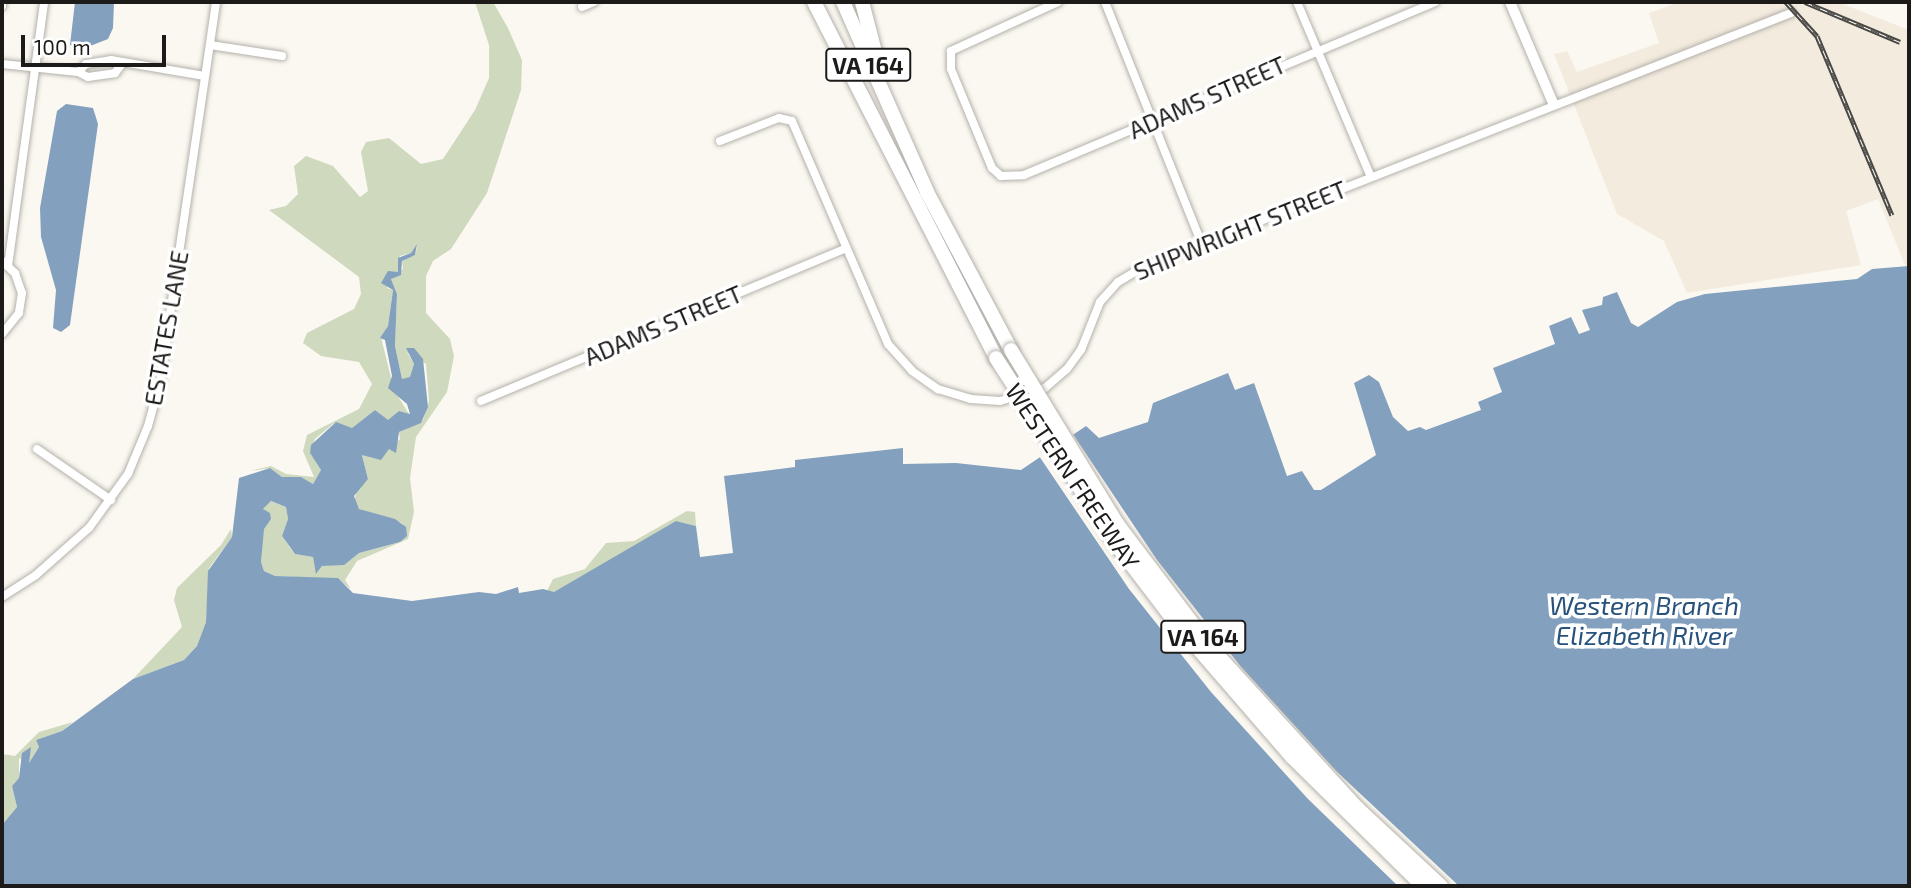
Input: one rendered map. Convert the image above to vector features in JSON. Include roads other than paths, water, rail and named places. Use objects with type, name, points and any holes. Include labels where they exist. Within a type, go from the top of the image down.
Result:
[{"type":"highway","name":"WESTERN FREEWAY","points":[[814,2],[996,358],[1115,543],[1176,623],[1309,776],[1423,886]]},
{"type":"highway","name":"WESTERN FREEWAY","points":[[843,2],[897,126],[1011,350],[1118,524],[1203,638],[1347,798],[1441,886]]},
{"type":"highway","points":[[862,2],[897,126]]},
{"type":"street","points":[[2,334],[14,323],[22,303],[20,283],[5,263],[44,2]]},
{"type":"street","name":"ESTATES LANE","points":[[2,597],[65,552],[111,500],[128,474],[157,394],[216,2]]},
{"type":"street","points":[[582,7],[594,2]]},
{"type":"street","name":"ADAMS STREET","points":[[1058,2],[954,47],[950,57],[953,74],[996,173],[1015,177],[1154,121],[1316,48],[1435,2]]},
{"type":"street","points":[[1105,2],[1202,244]]},
{"type":"street","points":[[1297,2],[1371,177]]},
{"type":"street","points":[[1510,2],[1553,103]]},
{"type":"street","name":"SHIPWRIGHT STREET","points":[[720,141],[788,118],[879,329],[902,362],[925,381],[953,395],[1000,401],[1045,388],[1067,369],[1081,350],[1100,302],[1118,282],[1143,267],[1553,103],[1791,13]]},
{"type":"street","points":[[210,45],[282,55]]},
{"type":"street","points":[[78,72],[86,64],[111,60],[121,65],[205,76]]},
{"type":"street","points":[[2,64],[78,72],[88,77],[115,73],[121,65]]},
{"type":"street","name":"ADAMS STREET","points":[[481,401],[845,249]]},
{"type":"street","points":[[37,449],[111,500]]},
{"type":"water","points":[[75,2],[114,2],[113,28],[108,39],[85,48],[70,45]]},
{"type":"water","points":[[66,104],[93,108],[98,124],[70,325],[61,332],[53,328],[56,290],[41,237],[40,208],[57,111]]},
{"type":"water","name":"Western Branch Elizabeth River","points":[[417,244],[415,255],[402,261],[401,275],[391,279],[397,294],[395,346],[402,379],[410,377],[414,364],[406,348],[414,348],[423,359],[428,407],[421,423],[399,432],[396,453],[389,449],[381,460],[362,455],[368,479],[354,496],[359,509],[395,519],[406,527],[407,536],[400,542],[359,553],[344,565],[322,566],[316,574],[313,557],[295,554],[282,536],[288,519],[286,507],[271,501],[263,509],[270,513],[271,519],[264,529],[261,562],[264,571],[275,576],[338,578],[353,593],[412,601],[479,592],[496,594],[518,587],[519,593],[543,589],[554,592],[676,521],[696,526],[700,557],[733,553],[724,476],[795,467],[795,460],[903,448],[903,464],[956,463],[1021,470],[1086,426],[1099,438],[1148,422],[1153,403],[1228,373],[1235,390],[1254,383],[1287,476],[1302,471],[1314,490],[1321,490],[1376,455],[1354,383],[1369,375],[1379,382],[1393,417],[1408,431],[1420,427],[1426,430],[1481,410],[1478,402],[1502,392],[1493,368],[1555,344],[1549,326],[1571,317],[1579,334],[1590,330],[1582,310],[1602,305],[1603,297],[1617,292],[1631,323],[1638,327],[1677,302],[1705,294],[1857,279],[1872,269],[1909,266],[1909,886],[2,886],[2,825],[17,807],[12,786],[19,778],[22,753],[31,747],[29,763],[39,747],[36,740],[62,731],[133,679],[184,660],[197,646],[206,622],[208,571],[232,537],[239,478],[270,468],[282,477],[301,477],[313,484],[321,470],[310,453],[311,445],[336,422],[352,428],[375,410],[388,420],[399,411],[410,414],[407,404],[388,388],[392,376],[385,340],[380,338],[388,326],[393,290],[381,283],[388,271],[398,272],[398,258],[411,253]]},
{"type":"railway","points":[[1786,2],[1817,36],[1892,215]]},
{"type":"railway","points":[[1805,2],[1900,42]]}]
